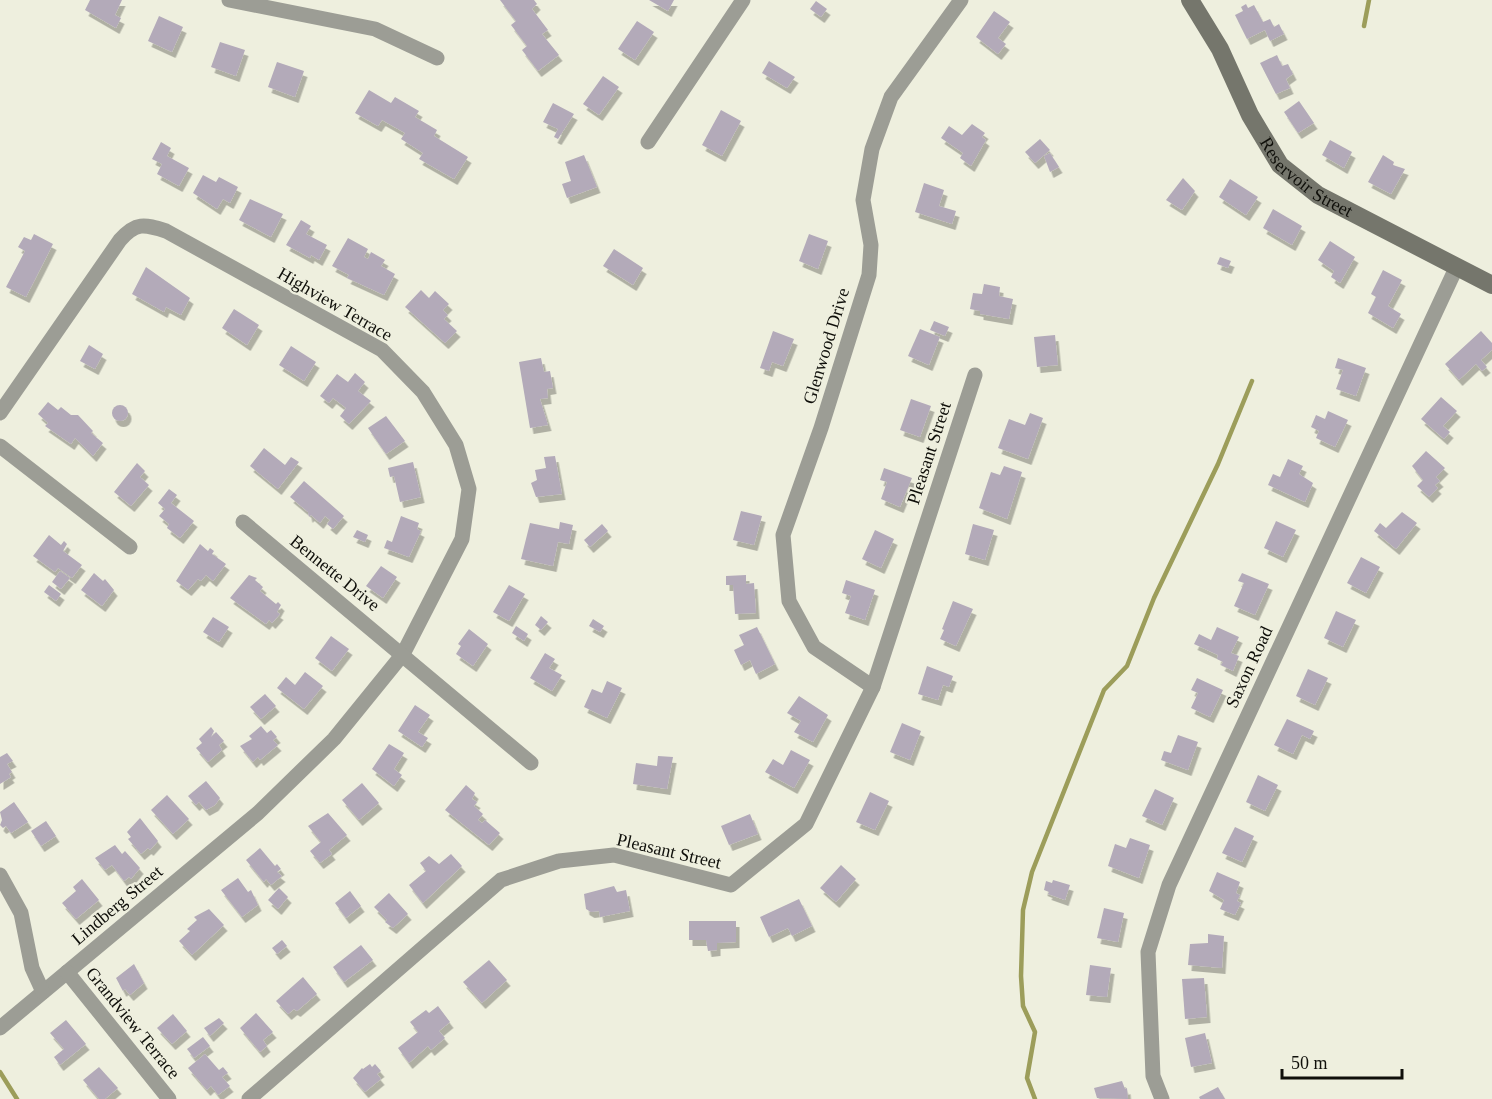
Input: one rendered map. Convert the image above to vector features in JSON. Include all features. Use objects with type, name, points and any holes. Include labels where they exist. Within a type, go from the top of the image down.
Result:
[{"type":"street","points":[[229,0],[375,29],[438,58]]},
{"type":"street","points":[[648,142],[742,0]]},
{"type":"street","name":"Glenwood Drive","points":[[873,687],[814,647],[789,601],[783,535],[821,428],[869,275],[871,245],[863,200],[872,149],[891,96],[961,0]]},
{"type":"street","name":"Reservoir Street","points":[[1190,0],[1220,49],[1250,115],[1280,165],[1318,195],[1492,285]]},
{"type":"street","name":"Highview Terrace","points":[[0,413],[120,240],[130,229],[146,225],[166,231],[382,350],[423,392],[456,445],[469,489],[462,539],[402,654],[334,739],[258,813]]},
{"type":"street","name":"Saxon Road","points":[[1162,1099],[1153,1076],[1148,952],[1169,885],[1457,266]]},
{"type":"street","name":"Pleasant Street","points":[[249,1099],[501,880],[560,861],[614,855],[731,885],[806,824],[873,687],[975,375]]},
{"type":"street","points":[[0,446],[130,547]]},
{"type":"street","name":"Bennette Drive","points":[[243,522],[531,763]]},
{"type":"street","name":"Lindberg Street","points":[[0,1028],[258,813]]},
{"type":"street","points":[[0,875],[21,913],[32,968],[43,992]]},
{"type":"street","name":"Grandview Terrace","points":[[67,972],[169,1099]]},
{"type":"building","points":[[90,0],[122,0],[115,15],[121,18],[116,28],[85,10]]},
{"type":"building","points":[[500,0],[534,0],[537,4],[532,9],[548,30],[542,34],[559,55],[538,71],[522,50],[527,46],[511,25],[516,21]]},
{"type":"building","points":[[649,0],[674,0],[668,11]]},
{"type":"building","points":[[816,1],[827,9],[821,17],[810,9]]},
{"type":"building","points":[[1246,4],[1248,8],[1254,5],[1263,22],[1270,19],[1274,27],[1279,24],[1284,34],[1270,41],[1265,30],[1247,39],[1235,15],[1243,11],[1241,7]]},
{"type":"building","points":[[994,11],[1010,22],[998,38],[1006,44],[998,54],[976,37]]},
{"type":"building","points":[[159,16],[183,27],[172,52],[148,41]]},
{"type":"building","points":[[637,21],[654,32],[635,60],[618,49]]},
{"type":"building","points":[[220,42],[245,50],[236,76],[211,67]]},
{"type":"building","points":[[1277,55],[1282,66],[1288,64],[1293,74],[1286,79],[1290,88],[1276,94],[1260,63]]},
{"type":"building","points":[[769,61],[795,77],[787,88],[762,73]]},
{"type":"building","points":[[277,62],[304,71],[295,97],[268,87]]},
{"type":"building","points":[[603,76],[619,87],[599,115],[583,104]]},
{"type":"building","points":[[369,90],[391,103],[395,97],[419,111],[415,117],[437,130],[434,136],[468,157],[454,179],[419,159],[423,153],[401,139],[405,133],[382,120],[378,126],[355,113]]},
{"type":"building","points":[[1299,101],[1314,123],[1298,133],[1284,112]]},
{"type":"building","points":[[553,103],[574,114],[558,139],[554,137],[558,129],[543,122]]},
{"type":"building","points":[[721,110],[741,121],[722,156],[702,145]]},
{"type":"building","points":[[972,124],[985,133],[982,137],[986,140],[971,166],[960,158],[963,153],[941,138],[949,126],[962,135]]},
{"type":"building","points":[[1040,139],[1050,150],[1035,163],[1025,152]]},
{"type":"building","points":[[1330,140],[1352,152],[1344,168],[1322,155]]},
{"type":"building","points":[[161,142],[171,148],[167,156],[189,168],[179,186],[157,174],[162,164],[152,159]]},
{"type":"building","points":[[1050,153],[1059,167],[1050,172],[1044,156]]},
{"type":"building","points":[[584,155],[597,187],[567,198],[562,184],[571,181],[565,162]]},
{"type":"building","points":[[1383,155],[1394,162],[1393,165],[1405,169],[1391,194],[1368,182]]},
{"type":"building","points":[[203,175],[216,182],[219,177],[238,187],[230,203],[223,199],[217,209],[193,193]]},
{"type":"building","points":[[1183,178],[1195,191],[1182,210],[1166,200]]},
{"type":"building","points":[[1230,179],[1258,197],[1246,215],[1219,197]]},
{"type":"building","points":[[924,183],[944,190],[939,206],[956,211],[952,224],[915,212]]},
{"type":"building","points":[[250,199],[283,214],[271,237],[239,220]]},
{"type":"building","points":[[1273,209],[1302,226],[1292,245],[1263,228]]},
{"type":"building","points":[[301,220],[311,226],[306,234],[327,245],[319,260],[311,255],[310,258],[286,245]]},
{"type":"building","points":[[34,234],[53,244],[26,297],[6,287],[25,251],[18,247],[24,237],[31,240]]},
{"type":"building","points":[[809,234],[828,241],[818,269],[799,261]]},
{"type":"building","points":[[348,238],[368,249],[364,257],[368,259],[371,252],[385,260],[381,266],[395,274],[384,295],[347,278],[349,275],[332,266]]},
{"type":"building","points":[[1330,241],[1355,257],[1340,283],[1331,277],[1334,271],[1318,260]]},
{"type":"building","points":[[614,249],[643,268],[633,285],[603,266]]},
{"type":"building","points":[[1220,257],[1231,261],[1228,268],[1217,264]]},
{"type":"building","points":[[146,267],[190,298],[181,315],[166,307],[164,312],[132,294]]},
{"type":"building","points":[[1383,270],[1402,280],[1388,306],[1401,314],[1393,328],[1368,313],[1376,297],[1371,294]]},
{"type":"building","points":[[984,284],[1000,287],[999,296],[1013,299],[1009,319],[980,314],[980,311],[970,309],[973,293],[982,294]]},
{"type":"building","points":[[421,290],[429,298],[435,291],[449,304],[443,310],[448,315],[444,319],[457,331],[445,343],[405,307]]},
{"type":"building","points":[[234,309],[259,325],[247,345],[222,328]]},
{"type":"building","points":[[934,321],[949,327],[945,336],[930,330]]},
{"type":"building","points":[[920,329],[940,337],[929,365],[908,356]]},
{"type":"building","points":[[773,331],[794,339],[783,366],[772,362],[769,371],[760,368]]},
{"type":"building","points":[[1481,331],[1492,343],[1492,350],[1481,360],[1487,367],[1482,371],[1476,364],[1459,380],[1445,364]]},
{"type":"building","points":[[1055,335],[1058,365],[1037,367],[1034,337]]},
{"type":"building","points":[[89,345],[103,354],[95,369],[80,361]]},
{"type":"building","points":[[291,346],[316,362],[304,381],[279,365]]},
{"type":"building","points":[[541,358],[544,372],[550,371],[553,388],[547,389],[548,398],[540,399],[548,425],[530,428],[519,362]]},
{"type":"building","points":[[1338,358],[1366,368],[1356,396],[1336,389],[1343,370],[1335,368]]},
{"type":"building","points":[[355,373],[365,382],[358,391],[371,401],[349,424],[340,416],[346,408],[333,398],[329,403],[320,396],[337,374],[348,382]]},
{"type":"building","points":[[1441,397],[1457,411],[1443,426],[1450,432],[1444,439],[1421,419]]},
{"type":"building","points":[[911,399],[931,406],[920,437],[900,430]]},
{"type":"building","points":[[48,402],[58,410],[61,407],[71,415],[78,415],[93,431],[91,433],[103,443],[93,456],[75,438],[71,444],[45,426],[48,423],[38,414]]},
{"type":"building","points":[[117,405],[123,405],[128,413],[126,419],[117,421],[112,416],[112,410]]},
{"type":"building","points":[[1328,411],[1348,420],[1335,447],[1316,438],[1319,431],[1311,427],[1316,415],[1325,419]]},
{"type":"building","points":[[1030,413],[1043,418],[1028,459],[998,448],[1009,419],[1025,425]]},
{"type":"building","points":[[386,416],[405,441],[386,454],[368,428]]},
{"type":"building","points":[[264,448],[285,465],[291,457],[299,462],[278,489],[250,466]]},
{"type":"building","points":[[1426,451],[1445,468],[1436,477],[1440,481],[1435,485],[1438,488],[1429,497],[1417,486],[1423,480],[1412,466]]},
{"type":"building","points":[[555,456],[562,494],[536,497],[531,483],[537,480],[535,470],[546,468],[544,457]]},
{"type":"building","points":[[1288,459],[1303,466],[1299,474],[1313,483],[1305,502],[1268,485],[1273,474],[1280,477]]},
{"type":"building","points":[[413,462],[421,497],[400,502],[394,476],[390,477],[388,468]]},
{"type":"building","points":[[137,463],[145,471],[140,477],[149,485],[131,506],[114,492]]},
{"type":"building","points":[[1004,466],[1022,472],[1007,519],[979,508],[991,472],[1000,475]]},
{"type":"building","points":[[884,468],[912,478],[900,507],[881,499],[887,482],[880,480]]},
{"type":"building","points":[[304,481],[344,516],[333,529],[327,524],[330,520],[325,516],[320,523],[311,515],[309,517],[308,512],[290,497]]},
{"type":"building","points":[[169,489],[177,495],[171,503],[194,521],[180,538],[167,528],[169,524],[159,516],[165,509],[158,503]]},
{"type":"building","points":[[741,511],[762,516],[754,545],[733,540]]},
{"type":"building","points":[[1402,512],[1417,523],[1396,549],[1374,531],[1380,523],[1386,528]]},
{"type":"building","points":[[401,516],[419,523],[417,529],[421,531],[409,557],[384,548],[387,540],[392,542]]},
{"type":"building","points":[[1276,521],[1296,530],[1283,557],[1264,548]]},
{"type":"building","points":[[560,522],[573,525],[569,544],[558,542],[553,566],[521,559],[530,523],[559,529]]},
{"type":"building","points":[[602,524],[608,531],[590,547],[584,540]]},
{"type":"building","points":[[973,524],[994,530],[985,560],[965,554]]},
{"type":"building","points":[[357,530],[368,535],[365,542],[353,537]]},
{"type":"building","points":[[875,530],[894,539],[881,568],[862,559]]},
{"type":"building","points":[[49,535],[61,545],[64,541],[67,544],[63,551],[82,565],[72,578],[58,568],[55,572],[33,556]]},
{"type":"building","points":[[200,544],[208,551],[210,548],[214,551],[212,554],[226,564],[213,581],[206,575],[201,581],[198,579],[188,590],[176,581]]},
{"type":"building","points":[[1361,557],[1380,567],[1366,593],[1347,583]]},
{"type":"building","points":[[381,566],[397,577],[383,598],[366,586]]},
{"type":"building","points":[[60,571],[70,578],[61,589],[52,582]]},
{"type":"building","points":[[94,573],[103,581],[105,579],[114,590],[102,606],[81,590]]},
{"type":"building","points":[[1242,573],[1269,584],[1255,615],[1234,606],[1244,583],[1238,581]]},
{"type":"building","points":[[249,575],[257,578],[255,580],[263,587],[260,591],[276,604],[278,602],[281,605],[277,612],[280,614],[272,623],[269,620],[266,624],[230,598]]},
{"type":"building","points":[[746,575],[746,584],[754,583],[756,613],[735,614],[733,585],[726,585],[726,576]]},
{"type":"building","points":[[846,580],[875,590],[865,620],[845,613],[851,596],[842,593]]},
{"type":"building","points":[[49,585],[61,594],[56,601],[44,592]]},
{"type":"building","points":[[509,585],[525,594],[509,621],[493,612]]},
{"type":"building","points":[[953,601],[973,609],[956,646],[940,639]]},
{"type":"building","points":[[1336,611],[1356,620],[1343,647],[1324,638]]},
{"type":"building","points":[[541,616],[548,622],[541,630],[535,625]]},
{"type":"building","points":[[213,617],[229,627],[219,642],[203,632]]},
{"type":"building","points":[[593,619],[604,626],[600,632],[589,626]]},
{"type":"building","points":[[516,626],[528,634],[524,641],[512,633]]},
{"type":"building","points":[[757,627],[775,664],[756,674],[750,660],[741,665],[734,650],[744,645],[739,635]]},
{"type":"building","points":[[1217,627],[1239,637],[1231,653],[1239,656],[1233,671],[1221,665],[1223,662],[1217,659],[1218,655],[1194,644],[1199,634],[1211,640]]},
{"type":"building","points":[[469,629],[488,644],[473,666],[456,654],[461,646],[458,644]]},
{"type":"building","points":[[331,636],[349,649],[332,671],[315,658]]},
{"type":"building","points":[[545,653],[555,659],[549,668],[562,675],[552,691],[530,678]]},
{"type":"building","points":[[927,666],[953,676],[949,687],[943,685],[938,700],[918,694]]},
{"type":"building","points":[[1308,669],[1328,678],[1315,705],[1296,696]]},
{"type":"building","points":[[305,672],[323,686],[304,709],[277,688],[286,677],[295,685]]},
{"type":"building","points":[[1197,678],[1223,690],[1210,717],[1191,708],[1198,693],[1191,690]]},
{"type":"building","points":[[607,681],[622,688],[607,718],[584,707],[592,689],[602,693]]},
{"type":"building","points":[[265,694],[276,706],[261,719],[250,707]]},
{"type":"building","points":[[799,696],[828,715],[813,742],[794,732],[801,721],[787,713]]},
{"type":"building","points":[[415,705],[430,715],[418,732],[428,738],[422,747],[398,731]]},
{"type":"building","points":[[1287,719],[1314,731],[1310,739],[1302,735],[1293,754],[1274,745]]},
{"type":"building","points":[[902,723],[921,731],[910,760],[890,752]]},
{"type":"building","points":[[261,726],[267,733],[271,730],[277,737],[273,740],[278,745],[260,760],[258,757],[253,762],[240,746],[252,739],[249,736]]},
{"type":"building","points":[[211,727],[214,731],[211,737],[216,732],[224,741],[219,745],[222,750],[208,762],[196,748],[202,743],[199,739]]},
{"type":"building","points":[[1178,735],[1198,742],[1188,770],[1161,760],[1164,751],[1171,753]]},
{"type":"building","points":[[389,744],[404,753],[394,769],[402,775],[394,786],[372,769]]},
{"type":"building","points":[[791,750],[810,760],[794,788],[765,772],[773,759],[783,765]]},
{"type":"building","points":[[7,753],[13,761],[7,764],[12,772],[9,774],[11,777],[0,784],[0,757]]},
{"type":"building","points":[[658,756],[673,757],[667,789],[633,784],[636,763],[657,766]]},
{"type":"building","points":[[1258,775],[1278,785],[1265,811],[1246,802]]},
{"type":"building","points":[[206,781],[220,798],[215,805],[206,810],[199,802],[196,805],[188,796]]},
{"type":"building","points":[[362,783],[379,803],[359,820],[342,800]]},
{"type":"building","points":[[466,785],[475,793],[472,799],[477,802],[474,806],[483,814],[478,820],[482,823],[485,820],[500,833],[489,845],[445,810]]},
{"type":"building","points":[[1155,789],[1174,798],[1162,825],[1142,816]]},
{"type":"building","points":[[870,792],[889,801],[875,830],[856,822]]},
{"type":"building","points":[[167,795],[189,819],[173,834],[151,810]]},
{"type":"building","points":[[14,802],[28,822],[11,833],[6,826],[3,828],[0,825],[2,820],[0,812]]},
{"type":"building","points":[[328,813],[347,835],[329,850],[332,854],[320,863],[310,851],[321,842],[308,826]]},
{"type":"building","points":[[750,814],[758,834],[729,845],[721,826]]},
{"type":"building","points":[[140,818],[158,841],[150,850],[148,848],[141,854],[128,839],[131,837],[127,832]]},
{"type":"building","points":[[46,821],[56,836],[41,846],[31,831]]},
{"type":"building","points":[[1235,827],[1254,836],[1242,862],[1222,853]]},
{"type":"building","points":[[1130,838],[1150,845],[1139,878],[1108,866],[1115,844],[1126,848]]},
{"type":"building","points":[[115,845],[122,854],[125,851],[140,868],[131,879],[129,877],[124,881],[112,865],[105,870],[95,858]]},
{"type":"building","points":[[260,848],[275,866],[277,864],[281,869],[277,872],[282,876],[271,885],[266,879],[264,882],[246,860]]},
{"type":"building","points":[[451,854],[462,866],[423,903],[409,885],[426,871],[420,863],[429,856],[439,864]]},
{"type":"building","points":[[841,865],[856,879],[836,902],[820,888]]},
{"type":"building","points":[[1217,872],[1240,882],[1236,893],[1240,895],[1237,901],[1241,903],[1235,915],[1220,909],[1224,900],[1209,891]]},
{"type":"building","points":[[238,878],[248,892],[251,890],[258,905],[242,917],[221,890]]},
{"type":"building","points":[[82,879],[99,900],[76,919],[62,903],[76,891],[73,887]]},
{"type":"building","points":[[1053,880],[1070,885],[1065,900],[1048,894],[1049,892],[1044,890],[1046,881],[1052,883]]},
{"type":"building","points":[[614,886],[617,892],[626,890],[630,911],[600,917],[599,911],[591,912],[586,909],[584,894]]},
{"type":"building","points":[[279,888],[288,897],[278,909],[268,900]]},
{"type":"building","points":[[350,891],[361,906],[346,918],[335,903]]},
{"type":"building","points":[[389,893],[408,914],[393,928],[385,922],[387,920],[374,907]]},
{"type":"building","points":[[799,899],[812,926],[792,936],[788,928],[769,937],[760,917]]},
{"type":"building","points":[[1104,908],[1124,913],[1118,942],[1097,938]]},
{"type":"building","points":[[209,909],[224,925],[192,955],[179,941],[190,931],[187,929],[197,920],[194,917]]},
{"type":"building","points":[[689,921],[736,921],[736,942],[717,943],[717,950],[708,951],[706,940],[689,940]]},
{"type":"building","points":[[1208,934],[1224,936],[1222,968],[1188,965],[1190,944],[1208,943]]},
{"type":"building","points":[[282,940],[287,946],[277,954],[272,948]]},
{"type":"building","points":[[361,945],[373,960],[344,982],[333,967]]},
{"type":"building","points":[[489,960],[507,980],[482,1003],[463,982]]},
{"type":"building","points":[[134,964],[144,983],[130,995],[125,989],[123,991],[116,978]]},
{"type":"building","points":[[1090,965],[1111,968],[1107,997],[1086,995]]},
{"type":"building","points":[[303,977],[317,994],[297,1011],[294,1009],[288,1014],[276,1001]]},
{"type":"building","points":[[1204,978],[1207,1017],[1185,1019],[1182,979]]},
{"type":"building","points":[[438,1006],[450,1022],[439,1031],[445,1038],[431,1050],[428,1046],[409,1063],[398,1048],[418,1032],[410,1022],[426,1010],[429,1013]]},
{"type":"building","points":[[256,1013],[273,1032],[263,1040],[267,1046],[260,1052],[240,1028]]},
{"type":"building","points":[[173,1014],[187,1031],[172,1044],[157,1028]]},
{"type":"building","points":[[219,1018],[224,1023],[210,1036],[204,1028]]},
{"type":"building","points":[[66,1020],[86,1044],[60,1065],[54,1057],[64,1049],[50,1033]]},
{"type":"building","points":[[1205,1033],[1212,1063],[1191,1067],[1185,1038]]},
{"type":"building","points":[[203,1037],[210,1046],[194,1058],[187,1049]]},
{"type":"building","points":[[205,1054],[219,1070],[223,1067],[228,1073],[222,1077],[230,1086],[218,1095],[211,1086],[207,1090],[188,1068]]},
{"type":"building","points":[[370,1064],[372,1067],[375,1064],[381,1071],[377,1074],[381,1079],[365,1092],[353,1078],[362,1068]]},
{"type":"building","points":[[99,1067],[118,1088],[105,1099],[99,1099],[83,1080]]},
{"type":"building","points":[[1122,1081],[1125,1089],[1127,1088],[1128,1099],[1097,1098],[1094,1088]]},
{"type":"building","points":[[1218,1087],[1225,1099],[1200,1099],[1199,1097]]},
{"type":"waterway","points":[[1364,26],[1369,0]]},
{"type":"waterway","points":[[1035,1099],[1027,1078],[1035,1032],[1023,1006],[1021,976],[1023,910],[1032,872],[1104,690],[1127,666],[1154,598],[1218,464],[1252,381]]},
{"type":"waterway","points":[[0,1072],[17,1099]]}]
